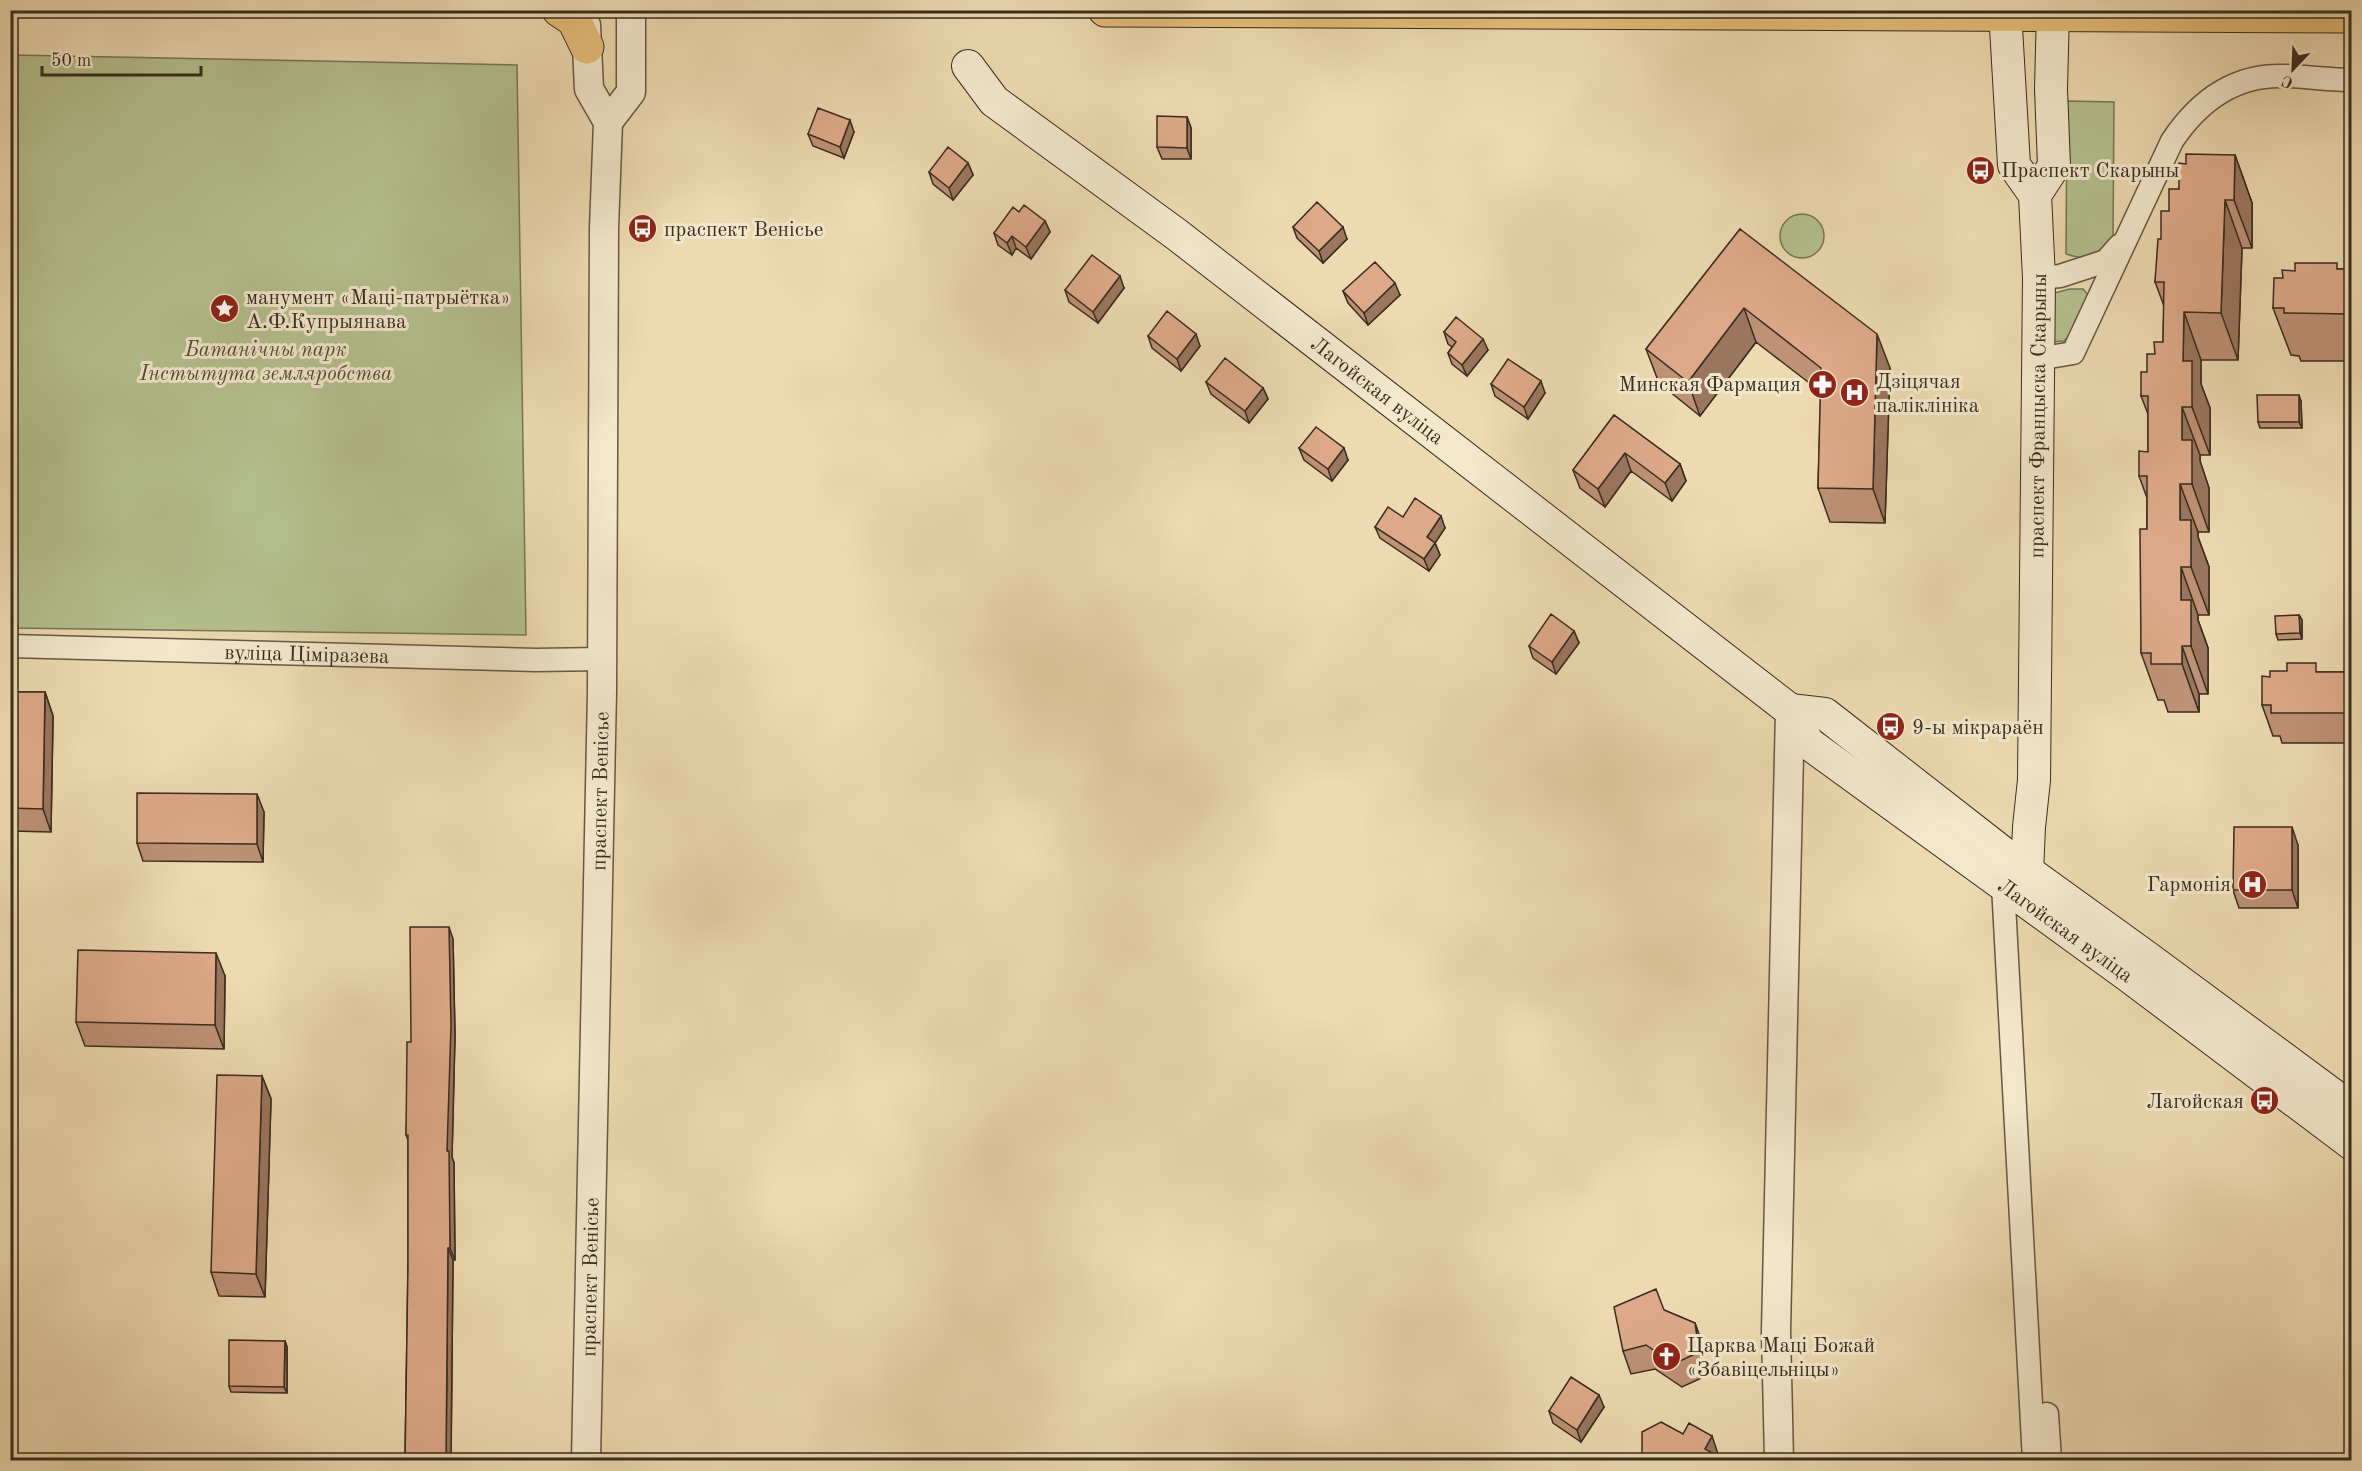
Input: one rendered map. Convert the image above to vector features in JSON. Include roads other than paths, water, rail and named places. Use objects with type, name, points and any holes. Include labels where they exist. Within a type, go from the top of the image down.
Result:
[{"type":"main road","points":[[559,10],[574,20],[587,47]]},
{"type":"main road","points":[[1105,10],[2352,16]]},
{"type":"main road","points":[[2005,13],[2014,165],[2035,195],[2054,166],[2051,89],[2053,13]]},
{"type":"main road","name":"Лагойская вуліца","points":[[968,66],[994,101],[1176,234],[1790,710],[1825,714],[2015,879],[2352,1144]]},
{"type":"main road","name":"праспект Францыска Скарыны","points":[[2015,879],[2029,827],[2034,780],[2039,278],[2035,195]]},
{"type":"main road","name":"Лагойская вуліца","points":[[2015,879],[2145,956],[2352,1109]]},
{"type":"street","points":[[586,10],[589,89],[608,123],[631,92],[631,10]]},
{"type":"street","points":[[2038,359],[2073,353],[2172,141],[2187,119],[2204,102],[2241,81],[2280,75],[2352,80]]},
{"type":"street","name":"праспект Венісье","points":[[586,1461],[603,659],[604,240],[608,123]]},
{"type":"street","points":[[2039,278],[2060,276],[2106,261],[2124,241]]},
{"type":"street","name":"вуліца Ціміразева","points":[[10,646],[536,660],[603,659]]},
{"type":"street","points":[[1779,1461],[1776,1331],[1790,710]]},
{"type":"street","points":[[2015,879],[2034,1461]]},
{"type":"street","points":[[2015,879],[2050,1461]]},
{"type":"place","name":"Праспект Скарыны","points":[[1980,170]]},
{"type":"place","name":"праспект Венісье","points":[[643,229]]},
{"type":"place","name":"манумент «Маці-патрыётка» А.Ф.Купрыянава","points":[[225,309]]},
{"type":"place","name":"Минская Фармация","points":[[1822,384]]},
{"type":"place","name":"Дзіцячая паліклініка","points":[[1855,393]]},
{"type":"place","name":"9-ы мікрараён","points":[[1891,727]]},
{"type":"place","name":"Гармонія","points":[[2252,884]]},
{"type":"place","name":"Лагойская","points":[[2265,1101]]},
{"type":"place","name":"Царква Маці Божай «Збавіцельніцы»","points":[[1666,1357]]},
{"type":"park label","name":"Батанічны парк Інстытута земляробства","points":[[266,361]]}]
